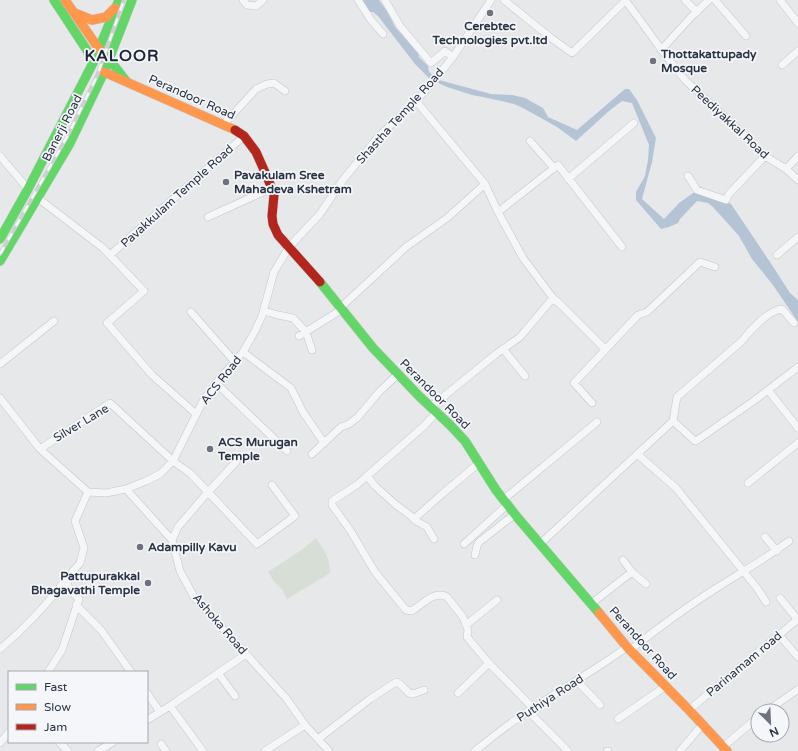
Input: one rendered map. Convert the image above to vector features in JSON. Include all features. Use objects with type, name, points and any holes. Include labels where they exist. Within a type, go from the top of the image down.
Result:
[{"type":"main road","points":[[54,0],[94,61],[104,72]]},
{"type":"main road","name":"Perandoor Road","points":[[65,0],[99,49],[127,82]]},
{"type":"main road","name":"Banerji Road","points":[[0,261],[69,145],[104,72],[132,0]]},
{"type":"main road","points":[[75,13],[92,20],[106,17],[118,3]]},
{"type":"main road","name":"Banerji Road","points":[[0,239],[71,108],[94,61],[118,3]]},
{"type":"main road","name":"Perandoor Road","points":[[104,72],[224,124],[244,136],[256,152],[272,188],[274,195],[272,216],[273,224],[278,235],[320,282],[340,309],[373,348],[465,441],[496,490],[515,514],[629,648],[690,710],[725,749]]},
{"type":"main road","points":[[71,108],[85,112]]},
{"type":"main road","points":[[26,193],[36,200]]},
{"type":"street","points":[[243,0],[248,5],[256,6],[263,0]]},
{"type":"street","points":[[358,0],[383,34]]},
{"type":"street","points":[[385,0],[400,26],[431,63],[445,51],[453,57]]},
{"type":"street","points":[[504,0],[572,54],[625,0]]},
{"type":"street","name":"Peediyakkal Road","points":[[625,0],[661,50],[686,81],[765,156],[786,169],[798,180]]},
{"type":"street","points":[[685,0],[697,12]]},
{"type":"street","points":[[661,50],[709,0]]},
{"type":"street","points":[[715,0],[746,36]]},
{"type":"street","points":[[780,0],[798,23]]},
{"type":"street","name":"Shastha Temple Road","points":[[289,247],[320,214],[342,180],[379,136],[416,101],[432,83],[453,57],[489,1]]},
{"type":"street","points":[[782,65],[798,51]]},
{"type":"street","points":[[224,124],[256,89],[267,84],[274,84],[285,91]]},
{"type":"street","points":[[416,101],[486,184],[498,212],[523,258],[553,298],[561,304],[605,349]]},
{"type":"street","points":[[568,179],[634,123]]},
{"type":"street","name":"Pavakkulam Temple Road","points":[[110,255],[244,136]]},
{"type":"street","points":[[530,141],[554,168]]},
{"type":"street","points":[[0,156],[26,193]]},
{"type":"street","points":[[688,176],[697,190],[726,200],[729,194],[765,156]]},
{"type":"street","points":[[786,169],[798,156]]},
{"type":"street","points":[[498,212],[558,165],[622,247]]},
{"type":"street","points":[[299,336],[340,309],[406,247],[447,218],[486,184]]},
{"type":"street","points":[[208,217],[272,188]]},
{"type":"street","points":[[36,200],[43,202],[103,248],[144,291],[107,323],[152,375],[196,414]]},
{"type":"street","points":[[777,255],[798,237]]},
{"type":"street","name":"ACS Road","points":[[126,489],[160,474],[173,461],[203,401],[243,352],[255,331],[264,311],[274,272],[289,247]]},
{"type":"street","points":[[592,403],[574,382],[638,315],[647,312],[700,262],[715,266]]},
{"type":"street","points":[[553,298],[520,337],[496,354],[435,409],[424,426],[358,484],[332,501],[332,505],[350,530],[375,572],[406,610],[412,611],[434,595],[443,595],[447,597],[463,617],[468,630],[467,637],[568,751]]},
{"type":"street","points":[[540,544],[673,421],[677,397],[742,341],[749,332],[772,312],[778,309],[782,309],[794,323]]},
{"type":"street","points":[[264,311],[293,318],[306,332],[312,350]]},
{"type":"street","points":[[191,312],[235,362]]},
{"type":"street","points":[[0,364],[54,321]]},
{"type":"street","points":[[503,349],[525,376]]},
{"type":"street","points":[[243,352],[291,388],[303,412],[324,443]]},
{"type":"street","points":[[673,421],[696,441],[798,367]]},
{"type":"street","points":[[312,454],[341,427],[349,424],[358,417],[379,392],[398,374]]},
{"type":"street","points":[[216,384],[287,452]]},
{"type":"street","points":[[768,390],[798,428]]},
{"type":"street","points":[[0,398],[40,448],[88,492],[106,494],[126,489]]},
{"type":"street","name":"Silver Lane","points":[[40,448],[110,403],[173,461]]},
{"type":"street","points":[[464,544],[506,502],[597,422]]},
{"type":"street","points":[[748,483],[798,443]]},
{"type":"street","points":[[637,454],[676,488],[757,588],[766,602]]},
{"type":"street","points":[[173,461],[191,474],[257,544],[296,516],[272,485]]},
{"type":"street","points":[[172,540],[178,527],[236,462]]},
{"type":"street","points":[[414,519],[479,463]]},
{"type":"street","points":[[367,476],[388,498],[414,519],[427,527],[434,539]]},
{"type":"street","name":"Ashoka Road","points":[[126,489],[172,540],[180,571],[194,597],[286,698],[305,725],[329,751]]},
{"type":"street","points":[[0,649],[30,621],[80,563],[84,548],[75,521],[88,492]]},
{"type":"street","points":[[475,555],[479,542],[515,514]]},
{"type":"street","points":[[765,537],[777,551]]},
{"type":"street","name":"Puthiya Road","points":[[475,751],[506,726],[629,648],[714,590],[777,551],[789,541]]},
{"type":"street","points":[[623,560],[632,572],[646,584]]},
{"type":"street","points":[[592,604],[632,572]]},
{"type":"street","points":[[49,671],[62,650],[79,599],[69,589],[66,578]]},
{"type":"street","points":[[780,598],[798,619]]},
{"type":"street","points":[[466,625],[497,600]]},
{"type":"street","points":[[76,605],[101,630],[130,671]]},
{"type":"street","name":"Parinamam road","points":[[690,710],[798,619]]},
{"type":"street","points":[[779,635],[798,657]]},
{"type":"street","points":[[148,719],[246,654]]},
{"type":"street","points":[[458,693],[489,663]]},
{"type":"street","points":[[218,673],[235,696]]},
{"type":"street","points":[[577,681],[600,705]]},
{"type":"street","points":[[318,739],[370,699],[397,682],[409,694],[424,690]]},
{"type":"street","points":[[618,719],[666,686]]},
{"type":"street","points":[[778,703],[797,690]]},
{"type":"street","points":[[148,694],[160,712]]},
{"type":"street","points":[[170,706],[202,751]]},
{"type":"street","points":[[265,751],[305,725]]},
{"type":"street","points":[[680,751],[702,725]]},
{"type":"street","points":[[725,749],[750,725]]},
{"type":"street","points":[[0,743],[8,733]]},
{"type":"street","points":[[60,743],[68,751]]},
{"type":"street","points":[[98,751],[111,743]]},
{"type":"street","points":[[161,744],[166,751]]},
{"type":"shaded area","points":[[316,538],[328,559],[330,573],[287,599],[282,589],[275,583],[268,572],[303,549]]},
{"type":"water","points":[[361,0],[379,0],[395,27],[428,66],[429,72],[439,80],[491,94],[512,95],[525,98],[543,108],[548,117],[577,130],[625,89],[629,89],[637,100],[656,138],[652,162],[642,199],[664,219],[679,203],[696,191],[731,204],[790,293],[798,300],[798,322],[773,285],[752,259],[739,236],[708,203],[697,201],[678,223],[661,229],[636,200],[636,192],[645,176],[649,145],[632,103],[622,101],[576,141],[557,127],[514,104],[472,95],[447,87],[430,79],[415,64],[378,16],[373,12],[369,12]]},
{"type":"railway","points":[[0,254],[68,135],[97,76],[124,0]]},
{"type":"traffic: fast","points":[[54,0],[94,61]]},
{"type":"traffic: fast","points":[[0,239],[28,189],[94,61],[119,0]]},
{"type":"traffic: fast","points":[[0,261],[69,145],[104,72],[132,0]]},
{"type":"traffic: fast","points":[[109,59],[126,81]]},
{"type":"traffic: fast","points":[[320,282],[373,348],[465,441],[496,490],[517,517],[599,613]]},
{"type":"traffic: slow","points":[[65,0],[99,49]]},
{"type":"traffic: slow","points":[[75,13],[92,20],[106,17],[115,8]]},
{"type":"traffic: slow","points":[[104,72],[235,130]]},
{"type":"traffic: slow","points":[[599,613],[627,647],[727,751]]},
{"type":"traffic: jam","points":[[235,130],[244,136],[256,152],[268,179],[274,195],[272,216],[273,224],[278,235],[320,282]]},
{"type":"place","name":"Cerebtec Technologies pvt.ltd","points":[[490,13]]},
{"type":"place","name":"Thottakattupady Mosque","points":[[653,61]]},
{"type":"place","name":"Pavakulam Sree Mahadeva Kshetram","points":[[226,182]]},
{"type":"place","name":"ACS Murugan Temple","points":[[210,449]]},
{"type":"place","name":"Adampilly Kavu","points":[[140,547]]},
{"type":"place","name":"Pattupurakkal Bhagavathi Temple","points":[[148,583]]},
{"type":"district","name":"KALOOR","points":[[122,56]]}]
